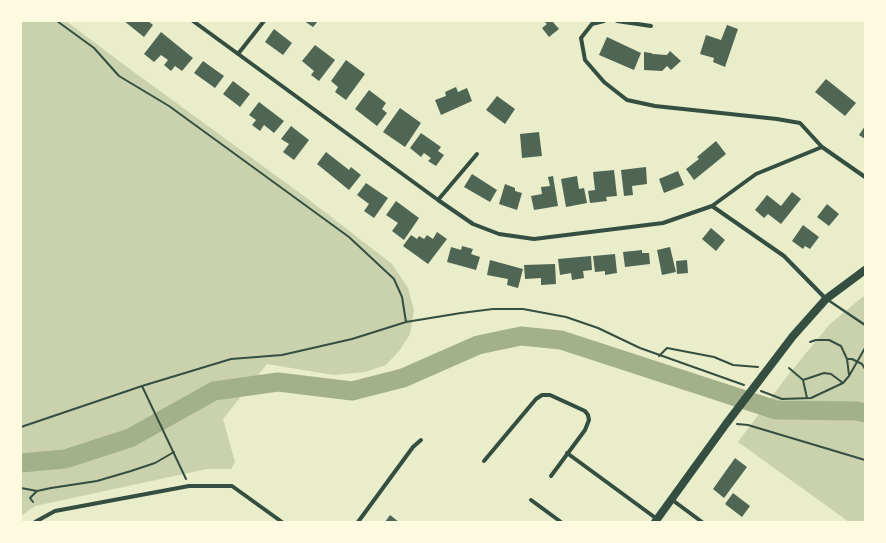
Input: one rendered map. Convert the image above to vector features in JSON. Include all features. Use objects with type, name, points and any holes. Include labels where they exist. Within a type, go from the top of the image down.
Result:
[{"type":"main road","points":[[656,521],[767,370],[826,299],[865,270]]},
{"type":"street","points":[[193,21],[472,224],[499,234],[534,239],[663,223],[712,206],[756,174],[822,147]]},
{"type":"street","points":[[238,54],[264,21]]},
{"type":"street","points":[[604,21],[592,24],[581,38],[585,60],[604,82],[627,100],[655,106],[777,119],[800,123],[822,147],[865,178]]},
{"type":"street","points":[[617,21],[651,26]]},
{"type":"street","points":[[438,200],[476,154]]},
{"type":"street","points":[[712,206],[784,256],[826,299]]},
{"type":"street","points":[[484,461],[536,399],[542,395],[550,395],[584,411],[588,415],[589,420],[584,430],[551,476]]},
{"type":"street","points":[[358,522],[413,447],[421,440]]},
{"type":"street","points":[[567,453],[656,521]]},
{"type":"street","points":[[35,522],[55,511],[189,486],[232,486],[282,522]]},
{"type":"street","points":[[671,499],[702,522]]},
{"type":"street","points":[[531,500],[561,522]]},
{"type":"lane","points":[[826,299],[865,325]]},
{"type":"path","points":[[57,21],[94,48],[119,76],[169,106],[349,237],[394,279],[402,297],[406,322]]},
{"type":"path","points":[[21,427],[142,386],[231,359],[282,356],[352,339],[406,322],[493,309],[523,309],[566,317],[598,328],[659,356],[746,386]]},
{"type":"path","points":[[810,342],[816,340],[829,340],[840,346],[847,360],[849,376]]},
{"type":"path","points":[[659,356],[667,348],[714,357],[733,365],[767,370]]},
{"type":"path","points":[[760,391],[782,399],[811,398],[843,383],[849,376],[865,348]]},
{"type":"path","points":[[847,360],[852,359],[862,364],[865,368]]},
{"type":"path","points":[[789,368],[803,380],[807,398]]},
{"type":"path","points":[[803,380],[824,372],[831,374],[843,383]]},
{"type":"path","points":[[142,386],[189,486]]},
{"type":"path","points":[[726,424],[748,425],[865,460]]},
{"type":"path","points":[[21,488],[36,491],[98,481],[152,464],[174,452]]},
{"type":"path","points":[[33,502],[30,498],[36,491]]},
{"type":"green space","points":[[21,21],[66,21],[308,199],[392,264],[408,288],[414,310],[410,334],[400,350],[386,365],[365,372],[333,375],[267,364],[223,419],[235,462],[231,469],[207,469],[35,506],[21,516]]},
{"type":"green space","points":[[865,295],[865,522],[849,522],[738,442],[788,375],[830,324]]},
{"type":"building","points":[[124,21],[148,21],[153,25],[144,37]]},
{"type":"building","points":[[304,21],[318,21],[313,27]]},
{"type":"building","points":[[544,21],[552,21],[559,29],[549,37],[542,28],[547,24]]},
{"type":"building","points":[[727,25],[738,29],[725,67],[713,62],[714,58],[700,54],[706,35],[721,40]]},
{"type":"building","points":[[274,29],[292,43],[283,55],[265,42]]},
{"type":"building","points":[[161,32],[193,58],[182,71],[175,66],[171,71],[164,65],[168,60],[161,55],[154,62],[144,54]]},
{"type":"building","points":[[607,37],[641,53],[634,70],[599,55]]},
{"type":"building","points":[[315,45],[335,60],[319,81],[311,75],[314,71],[302,61]]},
{"type":"building","points":[[670,51],[681,61],[671,70],[667,66],[662,71],[644,70],[644,52],[667,55]]},
{"type":"building","points":[[346,60],[365,74],[346,100],[335,92],[338,87],[331,81]]},
{"type":"building","points":[[203,61],[224,76],[215,88],[194,73]]},
{"type":"building","points":[[826,79],[856,103],[845,116],[815,92]]},
{"type":"building","points":[[233,81],[250,94],[240,107],[223,94]]},
{"type":"building","points":[[456,87],[458,92],[467,88],[472,101],[441,115],[435,100],[446,96],[445,92]]},
{"type":"building","points":[[369,90],[386,103],[382,109],[387,113],[377,126],[355,109]]},
{"type":"building","points":[[497,96],[515,109],[505,124],[486,110]]},
{"type":"building","points":[[259,102],[284,121],[274,133],[264,125],[260,131],[252,125],[256,120],[249,115]]},
{"type":"building","points":[[400,108],[421,123],[405,147],[383,132]]},
{"type":"building","points":[[291,126],[309,140],[294,160],[283,152],[289,144],[281,139]]},
{"type":"building","points":[[865,126],[865,139],[859,135]]},
{"type":"building","points":[[539,132],[542,156],[522,158],[520,134]]},
{"type":"building","points":[[421,133],[441,147],[438,151],[444,155],[436,166],[428,161],[431,158],[424,153],[421,157],[410,148]]},
{"type":"building","points":[[716,141],[726,154],[694,180],[686,169],[699,159],[697,157]]},
{"type":"building","points":[[326,152],[349,170],[351,167],[361,175],[349,190],[317,164]]},
{"type":"building","points":[[646,167],[647,184],[632,186],[633,195],[624,196],[621,170]]},
{"type":"building","points":[[614,170],[617,196],[606,197],[607,201],[590,203],[588,191],[595,190],[593,172]]},
{"type":"building","points":[[678,171],[684,185],[664,193],[659,179]]},
{"type":"building","points":[[472,174],[497,190],[490,202],[464,187]]},
{"type":"building","points":[[553,176],[558,206],[534,210],[531,196],[542,194],[541,187],[550,186],[548,177]]},
{"type":"building","points":[[577,176],[579,189],[584,188],[587,203],[566,207],[561,179]]},
{"type":"building","points":[[366,183],[388,198],[374,218],[364,211],[369,204],[357,195]]},
{"type":"building","points":[[505,184],[515,188],[515,191],[522,193],[517,210],[499,204]]},
{"type":"building","points":[[792,192],[801,199],[781,224],[768,214],[764,218],[755,210],[767,195],[781,206]]},
{"type":"building","points":[[396,201],[419,218],[404,240],[392,231],[398,223],[386,215]]},
{"type":"building","points":[[827,204],[839,214],[829,226],[817,217]]},
{"type":"building","points":[[803,225],[819,237],[810,249],[805,246],[803,249],[792,241]]},
{"type":"building","points":[[711,228],[725,240],[716,251],[702,239]]},
{"type":"building","points":[[437,232],[447,239],[428,264],[403,246],[411,235],[417,239],[419,236],[424,239],[427,235],[433,239]]},
{"type":"building","points":[[462,246],[473,249],[471,254],[480,257],[476,270],[447,262],[451,247],[461,250]]},
{"type":"building","points":[[670,247],[676,272],[662,275],[657,250]]},
{"type":"building","points":[[642,250],[642,253],[649,253],[650,264],[625,267],[623,252]]},
{"type":"building","points":[[615,254],[617,273],[605,275],[605,271],[595,272],[593,256]]},
{"type":"building","points":[[591,256],[592,270],[583,271],[584,278],[572,280],[571,273],[560,275],[558,259]]},
{"type":"building","points":[[490,260],[523,269],[518,288],[507,285],[508,279],[487,275]]},
{"type":"building","points":[[687,260],[688,273],[677,274],[676,261]]},
{"type":"building","points":[[555,264],[556,284],[541,285],[541,278],[525,279],[524,265]]},
{"type":"building","points":[[735,458],[747,467],[724,498],[713,489]]},
{"type":"building","points":[[733,493],[750,506],[742,517],[725,504]]},
{"type":"building","points":[[390,515],[399,522],[385,522]]},
{"type":"waterway","points":[[21,463],[65,459],[130,438],[214,391],[278,382],[352,391],[403,378],[478,345],[521,336],[561,340],[776,410],[857,411],[865,413]]}]
